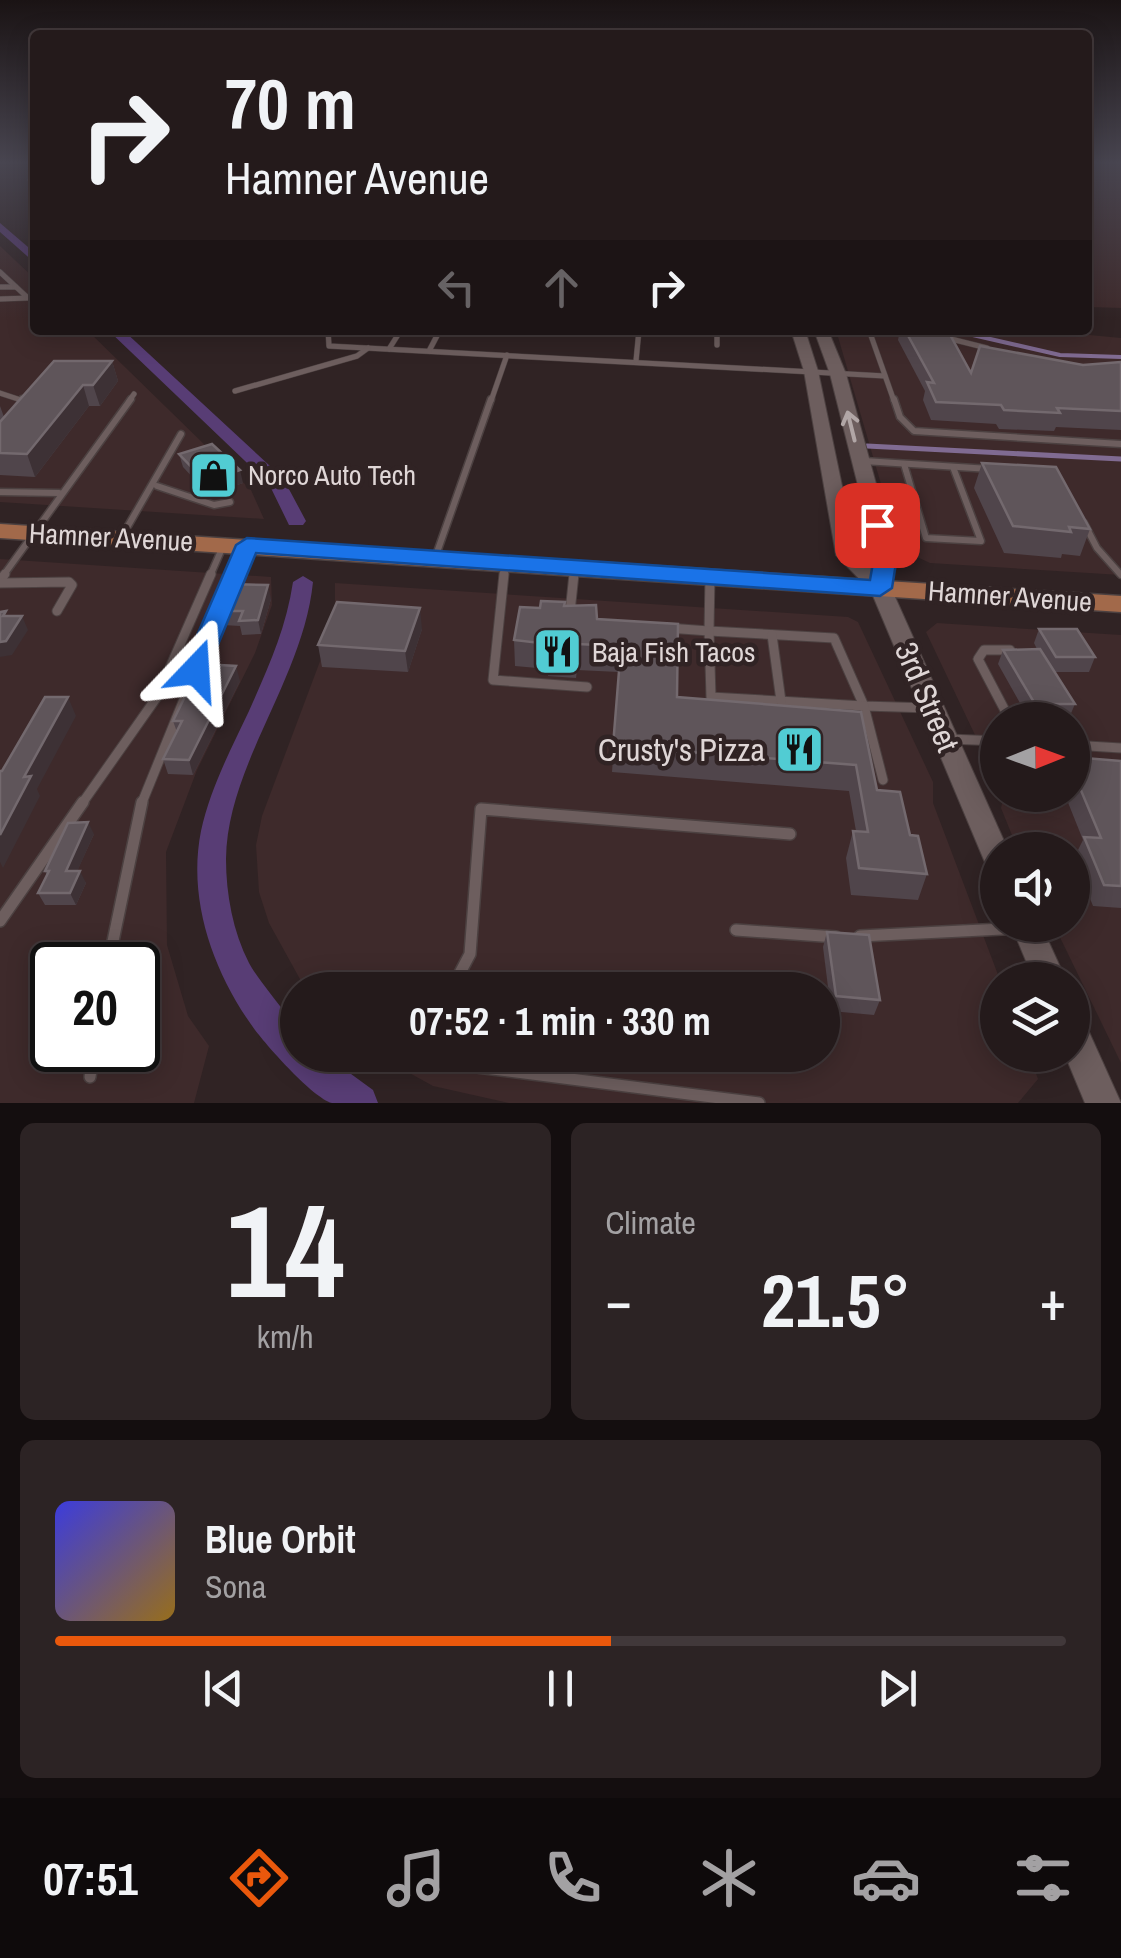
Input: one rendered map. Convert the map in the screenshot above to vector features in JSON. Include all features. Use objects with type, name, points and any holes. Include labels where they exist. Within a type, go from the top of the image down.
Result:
[{"type":"main road","name":"Hamner Avenue","points":[[0,530],[1121,604]]},
{"type":"street","name":"3rd Street","points":[[800,335],[811,371],[846,555],[880,588],[986,832]]},
{"type":"street","name":"3rd Street","points":[[824,335],[838,374],[886,557],[880,588]]},
{"type":"street","points":[[1089,1072],[1103,1103]]},
{"type":"lane","points":[[0,272],[28,298],[0,299]]},
{"type":"lane","points":[[0,287],[16,287]]},
{"type":"lane","points":[[328,335],[329,346],[886,376]]},
{"type":"lane","points":[[389,349],[398,335]]},
{"type":"lane","points":[[428,351],[437,335]]},
{"type":"lane","points":[[636,362],[639,335]]},
{"type":"lane","points":[[717,335],[717,346]]},
{"type":"lane","points":[[872,335],[900,417],[914,432],[1121,444]]},
{"type":"lane","points":[[940,335],[1006,353]]},
{"type":"lane","points":[[235,391],[357,356],[368,348]]},
{"type":"lane","points":[[435,558],[508,355]]},
{"type":"lane","points":[[0,393],[23,399],[27,406],[18,417]]},
{"type":"lane","points":[[0,582],[59,494],[134,394]]},
{"type":"lane","points":[[122,538],[156,486],[158,471],[181,434]]},
{"type":"lane","points":[[860,461],[1005,470]]},
{"type":"lane","points":[[904,464],[926,538],[981,542],[952,467]]},
{"type":"lane","points":[[156,486],[214,505],[230,502]]},
{"type":"lane","points":[[0,492],[59,494]]},
{"type":"lane","points":[[1081,518],[1097,548],[1121,574]]},
{"type":"lane","points":[[0,922],[157,697],[247,545]]},
{"type":"lane","points":[[113,942],[142,805],[247,545]]},
{"type":"lane","points":[[506,562],[493,680],[587,687]]},
{"type":"lane","points":[[552,615],[570,616],[575,567]]},
{"type":"lane","points":[[710,576],[711,697],[931,708]]},
{"type":"lane","points":[[0,582],[69,582],[72,585],[57,611]]},
{"type":"lane","points":[[500,612],[518,613]]},
{"type":"lane","points":[[652,626],[834,638],[864,706],[883,780]]},
{"type":"lane","points":[[772,635],[781,701]]},
{"type":"lane","points":[[1001,702],[978,659],[984,650],[1023,651]]},
{"type":"lane","points":[[945,739],[980,740]]},
{"type":"lane","points":[[1090,746],[1121,748]]},
{"type":"lane","points":[[461,972],[470,954],[482,809],[790,834]]},
{"type":"lane","points":[[736,930],[840,937],[980,929]]},
{"type":"lane","points":[[90,1078],[91,1072]]},
{"type":"lane","points":[[509,1072],[759,1103]]},
{"type":"shaded area","points":[[1092,215],[1121,215],[1121,308],[1092,307]]},
{"type":"shaded area","points":[[0,246],[30,274],[30,335],[92,335],[251,490],[264,519],[0,502]]},
{"type":"shaded area","points":[[837,335],[1121,338],[1121,575],[930,563],[900,549]]},
{"type":"shaded area","points":[[0,559],[271,577],[272,605],[255,653],[197,770],[166,852],[167,945],[188,1016],[209,1046],[194,1103],[0,1103]]},
{"type":"shaded area","points":[[335,583],[848,617],[858,622],[933,782],[933,803],[980,927],[980,942],[986,942],[993,962],[980,962],[980,1072],[1035,1072],[1038,1079],[1018,1103],[509,1103],[433,1086],[408,1072],[840,1072],[840,972],[296,972],[269,923],[259,892],[256,845],[262,816],[325,648],[335,608]]},
{"type":"shaded area","points":[[937,623],[1121,635],[1121,1063],[1090,999],[1090,962],[1072,962],[1062,942],[1090,942],[1090,832],[1011,832],[1003,812],[1090,812],[1090,702],[980,702],[980,745],[926,632]]},
{"type":"building","points":[[908,335],[950,335],[971,373],[980,346],[1083,365],[1121,362],[1121,411],[1057,408],[1060,413],[936,402],[927,382],[934,383]]},
{"type":"building","points":[[54,361],[112,361],[93,385],[83,385],[27,454],[0,453],[0,422]]},
{"type":"building","points":[[212,444],[240,470],[206,482],[179,454]]},
{"type":"building","points":[[982,463],[1056,467],[1090,529],[1069,527],[1071,532],[1013,526]]},
{"type":"building","points":[[230,584],[268,585],[258,620],[239,621],[243,611],[219,611]]},
{"type":"building","points":[[541,601],[565,602],[564,606],[596,605],[597,619],[678,624],[677,697],[861,712],[877,790],[900,792],[910,835],[918,836],[927,874],[859,868],[853,831],[868,832],[856,765],[613,746],[621,646],[577,644],[576,652],[548,650],[549,644],[514,640],[520,607],[540,608]]},
{"type":"building","points":[[337,602],[420,608],[405,651],[318,645]]},
{"type":"building","points":[[6,611],[3,616],[22,616],[6,641],[0,642],[0,612]]},
{"type":"building","points":[[1039,629],[1077,629],[1095,657],[1056,657]]},
{"type":"building","points":[[1040,649],[1074,702],[1034,702],[1003,650]]},
{"type":"building","points":[[201,664],[236,666],[189,760],[163,759],[182,721],[173,721]]},
{"type":"building","points":[[45,697],[68,697],[24,777],[31,776],[0,835],[0,771]]},
{"type":"building","points":[[1090,758],[1121,761],[1121,886],[1104,885],[1090,851],[1090,837],[1101,838],[1090,812]]},
{"type":"building","points":[[88,822],[66,871],[80,871],[70,893],[38,893],[68,823]]},
{"type":"building","points":[[827,932],[869,935],[880,1000],[840,996],[840,972],[833,972]]},
{"type":"waterway","points":[[0,226],[30,254]]},
{"type":"waterway","points":[[120,335],[277,482],[296,521]]},
{"type":"waterway","points":[[973,335],[1060,355],[1121,357]]},
{"type":"waterway","points":[[867,446],[1121,459]]},
{"type":"waterway","points":[[303,582],[291,641],[220,812],[212,862],[215,901],[236,971],[254,1002],[301,1057],[360,1103]]},
{"type":"place","name":"Norco Auto Tech","points":[[213,475]]},
{"type":"place","name":"Baja Fish Tacos","points":[[557,652]]},
{"type":"place","name":"Crusty's Pizza","points":[[800,750]]},
{"type":"route","points":[[196,670],[247,545],[880,588],[886,557],[877,525]]}]
